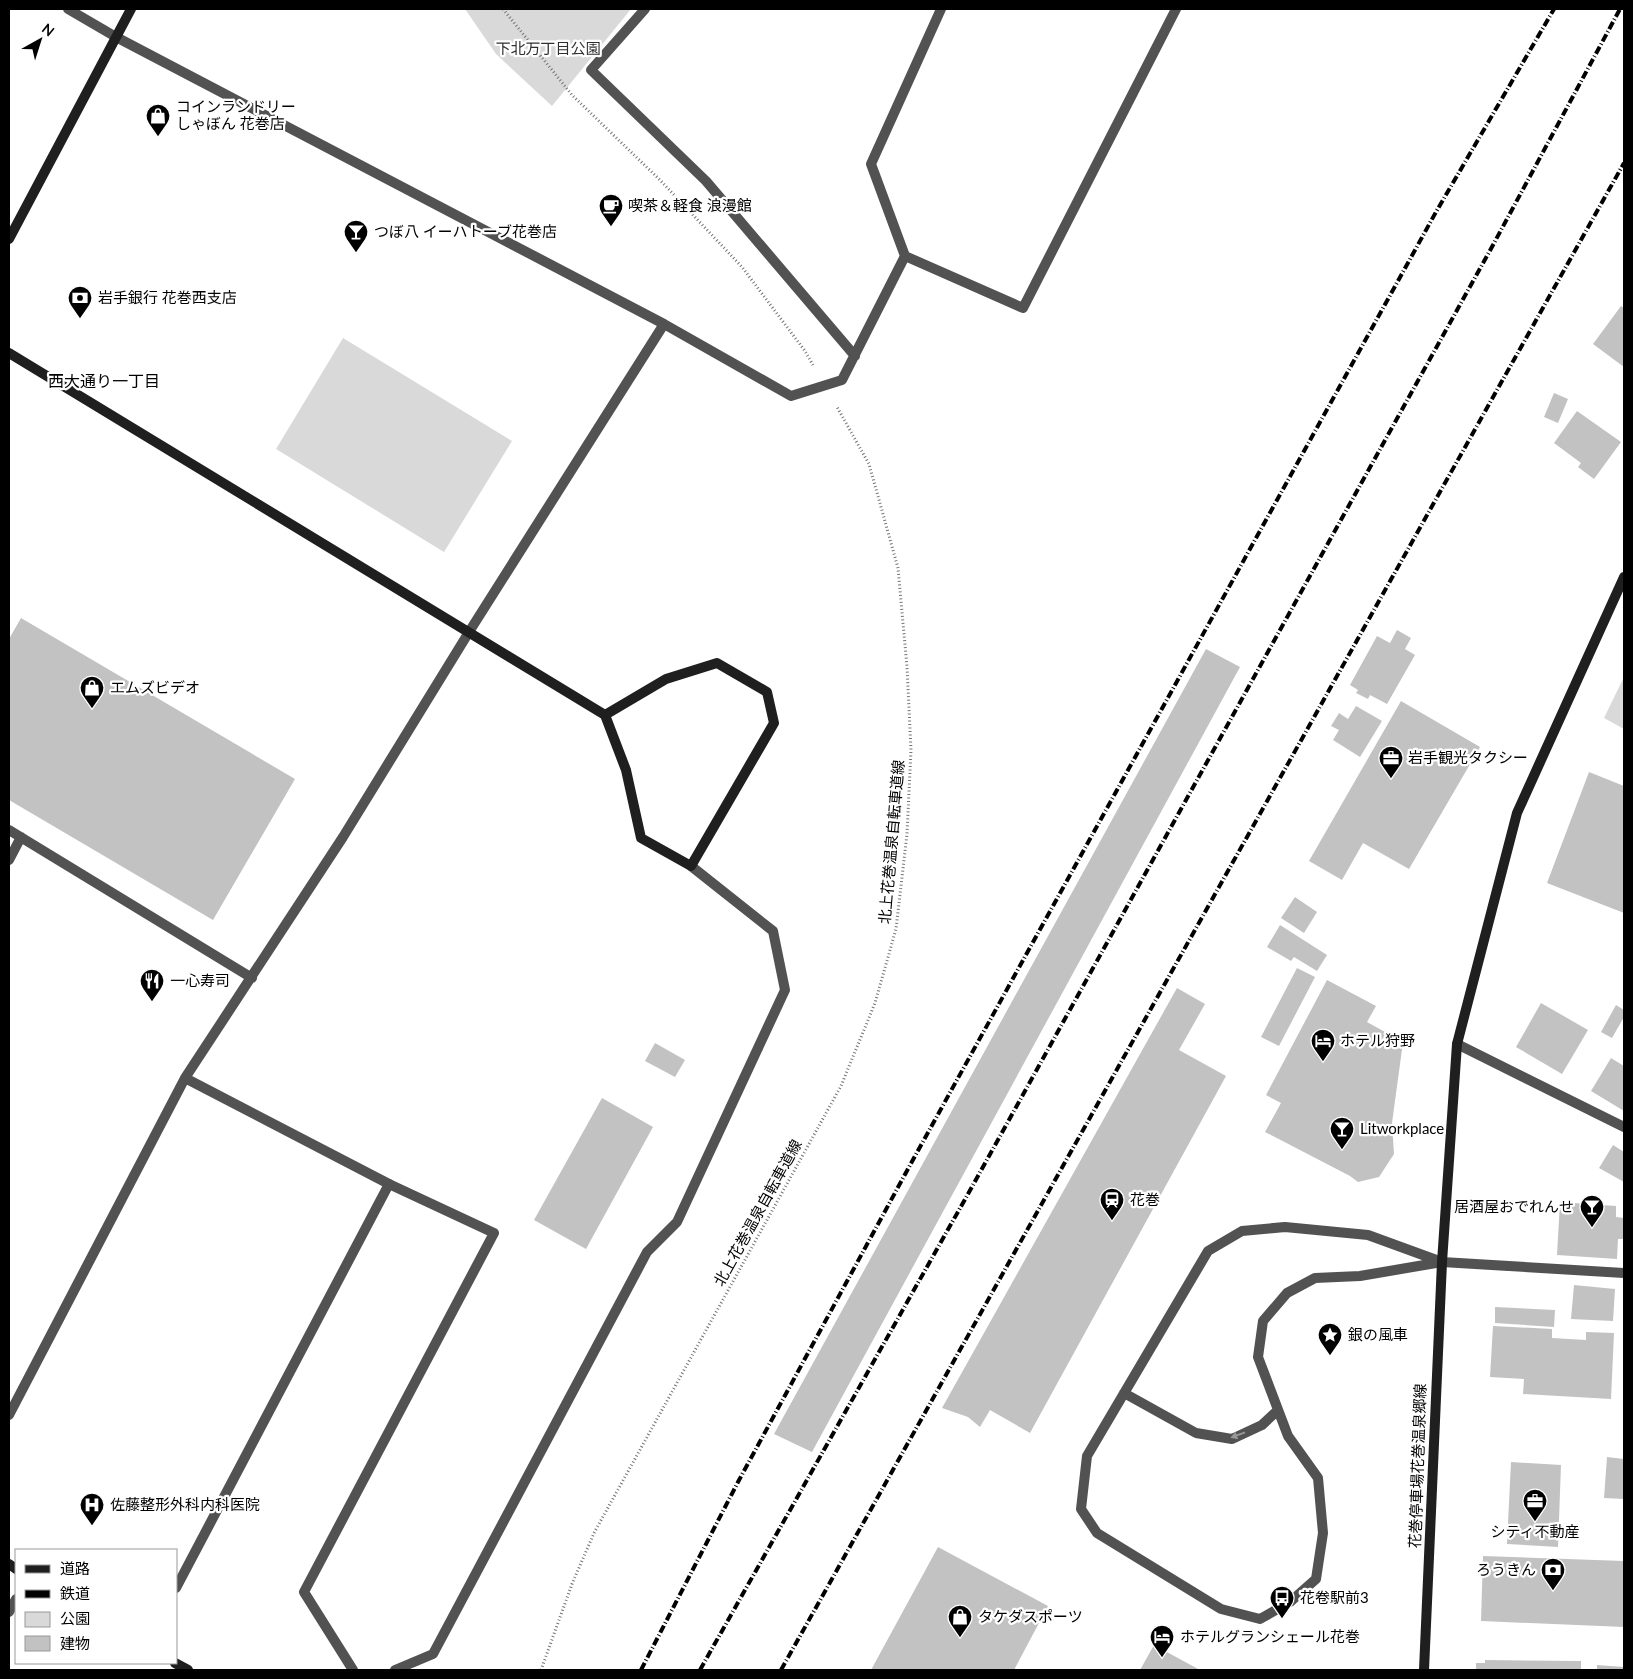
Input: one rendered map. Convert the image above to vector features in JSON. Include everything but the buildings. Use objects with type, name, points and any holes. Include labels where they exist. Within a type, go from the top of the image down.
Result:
[{"type":"street","points":[[68,9],[116,37],[664,324],[791,396],[842,380],[905,256]]},
{"type":"street","points":[[9,239],[131,9]]},
{"type":"street","points":[[645,9],[591,70],[706,181],[855,356]]},
{"type":"street","points":[[941,9],[871,164],[905,256],[1023,308],[1176,9]]},
{"type":"street","points":[[9,1415],[185,1078],[344,837],[469,632],[664,324]]},
{"type":"street","points":[[9,353],[605,715],[626,770],[641,838],[691,866],[773,931],[785,990],[677,1222],[647,1252],[433,1654],[395,1670]]},
{"type":"street","name":"花巻停車場花巻温泉郷線","points":[[1424,1670],[1442,1262],[1457,1044],[1517,813],[1624,577]]},
{"type":"street","points":[[605,715],[666,679],[716,663],[767,692],[774,723],[691,866]]},
{"type":"street","points":[[9,830],[252,978]]},
{"type":"street","points":[[9,860],[21,837]]},
{"type":"street","points":[[1457,1044],[1624,1127]]},
{"type":"street","points":[[185,1078],[389,1184],[494,1233],[304,1592],[353,1670]]},
{"type":"street","points":[[178,1584],[389,1184]]},
{"type":"street","points":[[1442,1262],[1368,1235],[1285,1227],[1242,1231],[1208,1251],[1087,1456],[1081,1509],[1097,1533],[1221,1609],[1260,1619],[1290,1602],[1316,1579],[1323,1533],[1318,1478],[1288,1436],[1258,1357],[1263,1321],[1287,1293],[1315,1278],[1360,1276],[1442,1262],[1624,1273]]},
{"type":"street","points":[[1124,1393],[1196,1433],[1232,1439],[1262,1425],[1278,1410]]},
{"type":"street","points":[[177,1664],[188,1670]]},
{"type":"path","name":"北上花巻温泉自転車道線","points":[[503,9],[572,95],[660,180],[742,267],[805,351],[869,464],[898,568],[907,667],[911,750],[907,834],[896,929],[875,1003],[841,1086],[594,1533],[572,1584],[541,1670]]},
{"type":"green space","name":"下北万丁目公園","points":[[465,9],[631,9],[552,106],[496,54]]},
{"type":"green space","points":[[343,338],[512,441],[444,552],[276,449]]},
{"type":"green space","points":[[1624,677],[1624,729],[1604,718]]},
{"type":"railway","points":[[641,1670],[738,1482],[915,1156],[1436,212],[1554,9]]},
{"type":"railway","points":[[700,1670],[968,1194],[1493,245],[1620,9]]},
{"type":"railway","points":[[781,1670],[1624,163]]},
{"type":"place","name":"コインランドリー しゃぼん 花巻店","points":[[158,137]]},
{"type":"place","name":"喫茶＆軽食 浪漫館","points":[[611,227]]},
{"type":"place","name":"つぼ八 イーハトーブ花巻店","points":[[356,253]]},
{"type":"place","name":"岩手銀行 花巻西支店","points":[[80,319]]},
{"type":"place","name":"エムズビデオ","points":[[92,709]]},
{"type":"place","name":"岩手観光タクシー","points":[[1391,779]]},
{"type":"place","name":"一心寿司","points":[[152,1002]]},
{"type":"place","name":"ホテル狩野","points":[[1323,1062]]},
{"type":"place","name":"Litworkplace","points":[[1342,1150]]},
{"type":"place","name":"花巻","points":[[1112,1221]]},
{"type":"place","name":"居酒屋おでれんせ","points":[[1592,1228]]},
{"type":"place","name":"銀の風車","points":[[1330,1356]]},
{"type":"place","name":"シティ不動産","points":[[1535,1522]]},
{"type":"place","name":"佐藤整形外科内科医院","points":[[92,1526]]},
{"type":"place","name":"ろうきん","points":[[1553,1591]]},
{"type":"place","name":"花卷駅前3","points":[[1282,1619]]},
{"type":"place","name":"タケダスポーツ","points":[[960,1638]]},
{"type":"place","name":"ホテルグランシェール花巻","points":[[1162,1658]]},
{"type":"district","name":"西大通り一丁目","points":[[104,381]]}]
